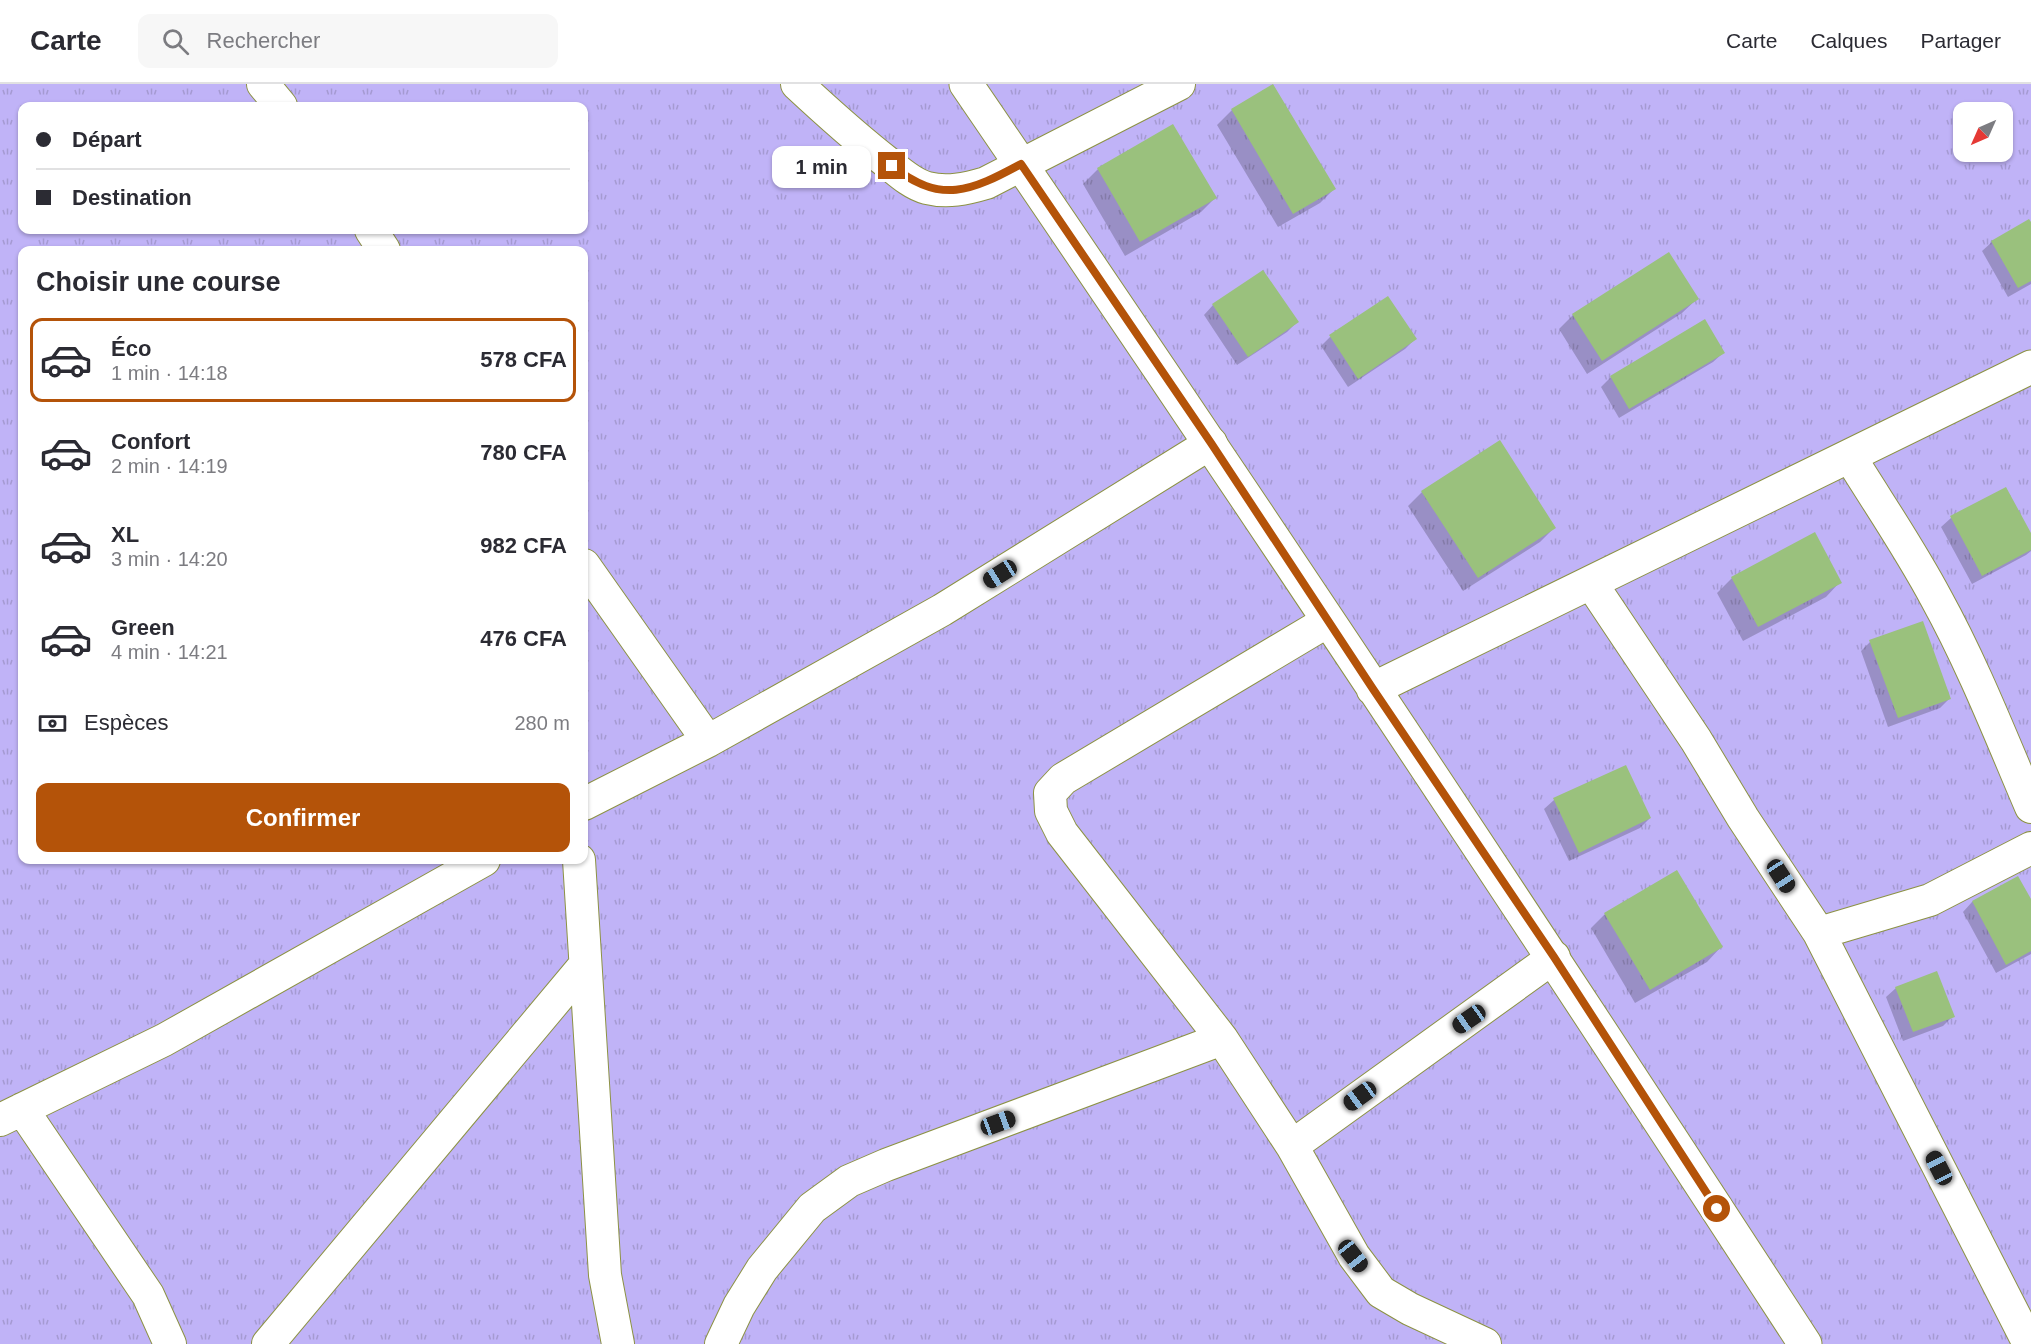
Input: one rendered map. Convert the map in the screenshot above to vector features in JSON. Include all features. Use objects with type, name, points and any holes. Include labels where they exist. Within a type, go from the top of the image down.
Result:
[{"type":"street","points":[[263,84],[277,102]]},
{"type":"street","points":[[796,84],[862,143],[906,178],[924,187],[943,190],[962,190],[986,183],[1179,84]]},
{"type":"street","points":[[966,84],[1211,443],[1554,957],[1805,1344]]},
{"type":"street","points":[[1373,689],[2031,367]]},
{"type":"street","points":[[588,802],[708,741],[942,610],[1211,443]]},
{"type":"street","points":[[1850,457],[1937,600],[1976,679],[2031,807]]},
{"type":"street","points":[[588,571],[708,741]]},
{"type":"street","points":[[1591,583],[1696,740],[1743,818],[1819,933],[2029,1344]]},
{"type":"street","points":[[1328,621],[1063,779],[1050,793],[1051,811],[1062,833],[1222,1039],[1292,1146],[1353,1256],[1381,1292],[1410,1309],[1485,1344]]},
{"type":"street","points":[[1819,933],[1930,900],[2031,848]]},
{"type":"street","points":[[170,1344],[148,1295],[11,1114],[164,1040],[477,864]]},
{"type":"street","points":[[579,864],[604,1275],[618,1344]]},
{"type":"street","points":[[1292,1146],[1554,957]]},
{"type":"street","points":[[268,1344],[585,965]]},
{"type":"street","points":[[721,1344],[739,1306],[762,1269],[812,1208],[849,1182],[886,1165],[1222,1039]]},
{"type":"green space","points":[[0,84],[2031,84],[2031,1344],[0,1344]]},
{"type":"building","points":[[1273,84],[1336,189],[1293,214],[1231,109]]},
{"type":"building","points":[[1173,124],[1217,198],[1140,242],[1097,168]]},
{"type":"building","points":[[2029,219],[2031,222],[2031,281],[2018,288],[1991,241]]},
{"type":"building","points":[[1669,252],[1699,299],[1602,361],[1572,314]]},
{"type":"building","points":[[1263,270],[1299,322],[1248,357],[1212,304]]},
{"type":"building","points":[[1388,296],[1417,339],[1358,379],[1329,335]]},
{"type":"building","points":[[1705,319],[1725,353],[1629,409],[1610,376]]},
{"type":"building","points":[[1500,440],[1556,528],[1478,578],[1421,491]]},
{"type":"building","points":[[2006,487],[2031,533],[2031,550],[1982,576],[1950,516]]},
{"type":"building","points":[[1815,532],[1842,583],[1758,627],[1731,577]]},
{"type":"building","points":[[1923,621],[1951,699],[1898,718],[1869,640]]},
{"type":"building","points":[[1626,765],[1651,818],[1579,853],[1553,798]]},
{"type":"building","points":[[1677,870],[1723,947],[1650,990],[1604,913]]},
{"type":"building","points":[[2018,876],[2031,899],[2031,951],[2006,965],[1972,901]]},
{"type":"building","points":[[1937,971],[1955,1017],[1913,1032],[1895,987]]},
{"type":"route","points":[[892,166],[906,178],[924,187],[962,190],[986,183],[1021,164],[1211,443],[1554,957],[1717,1209]]}]
